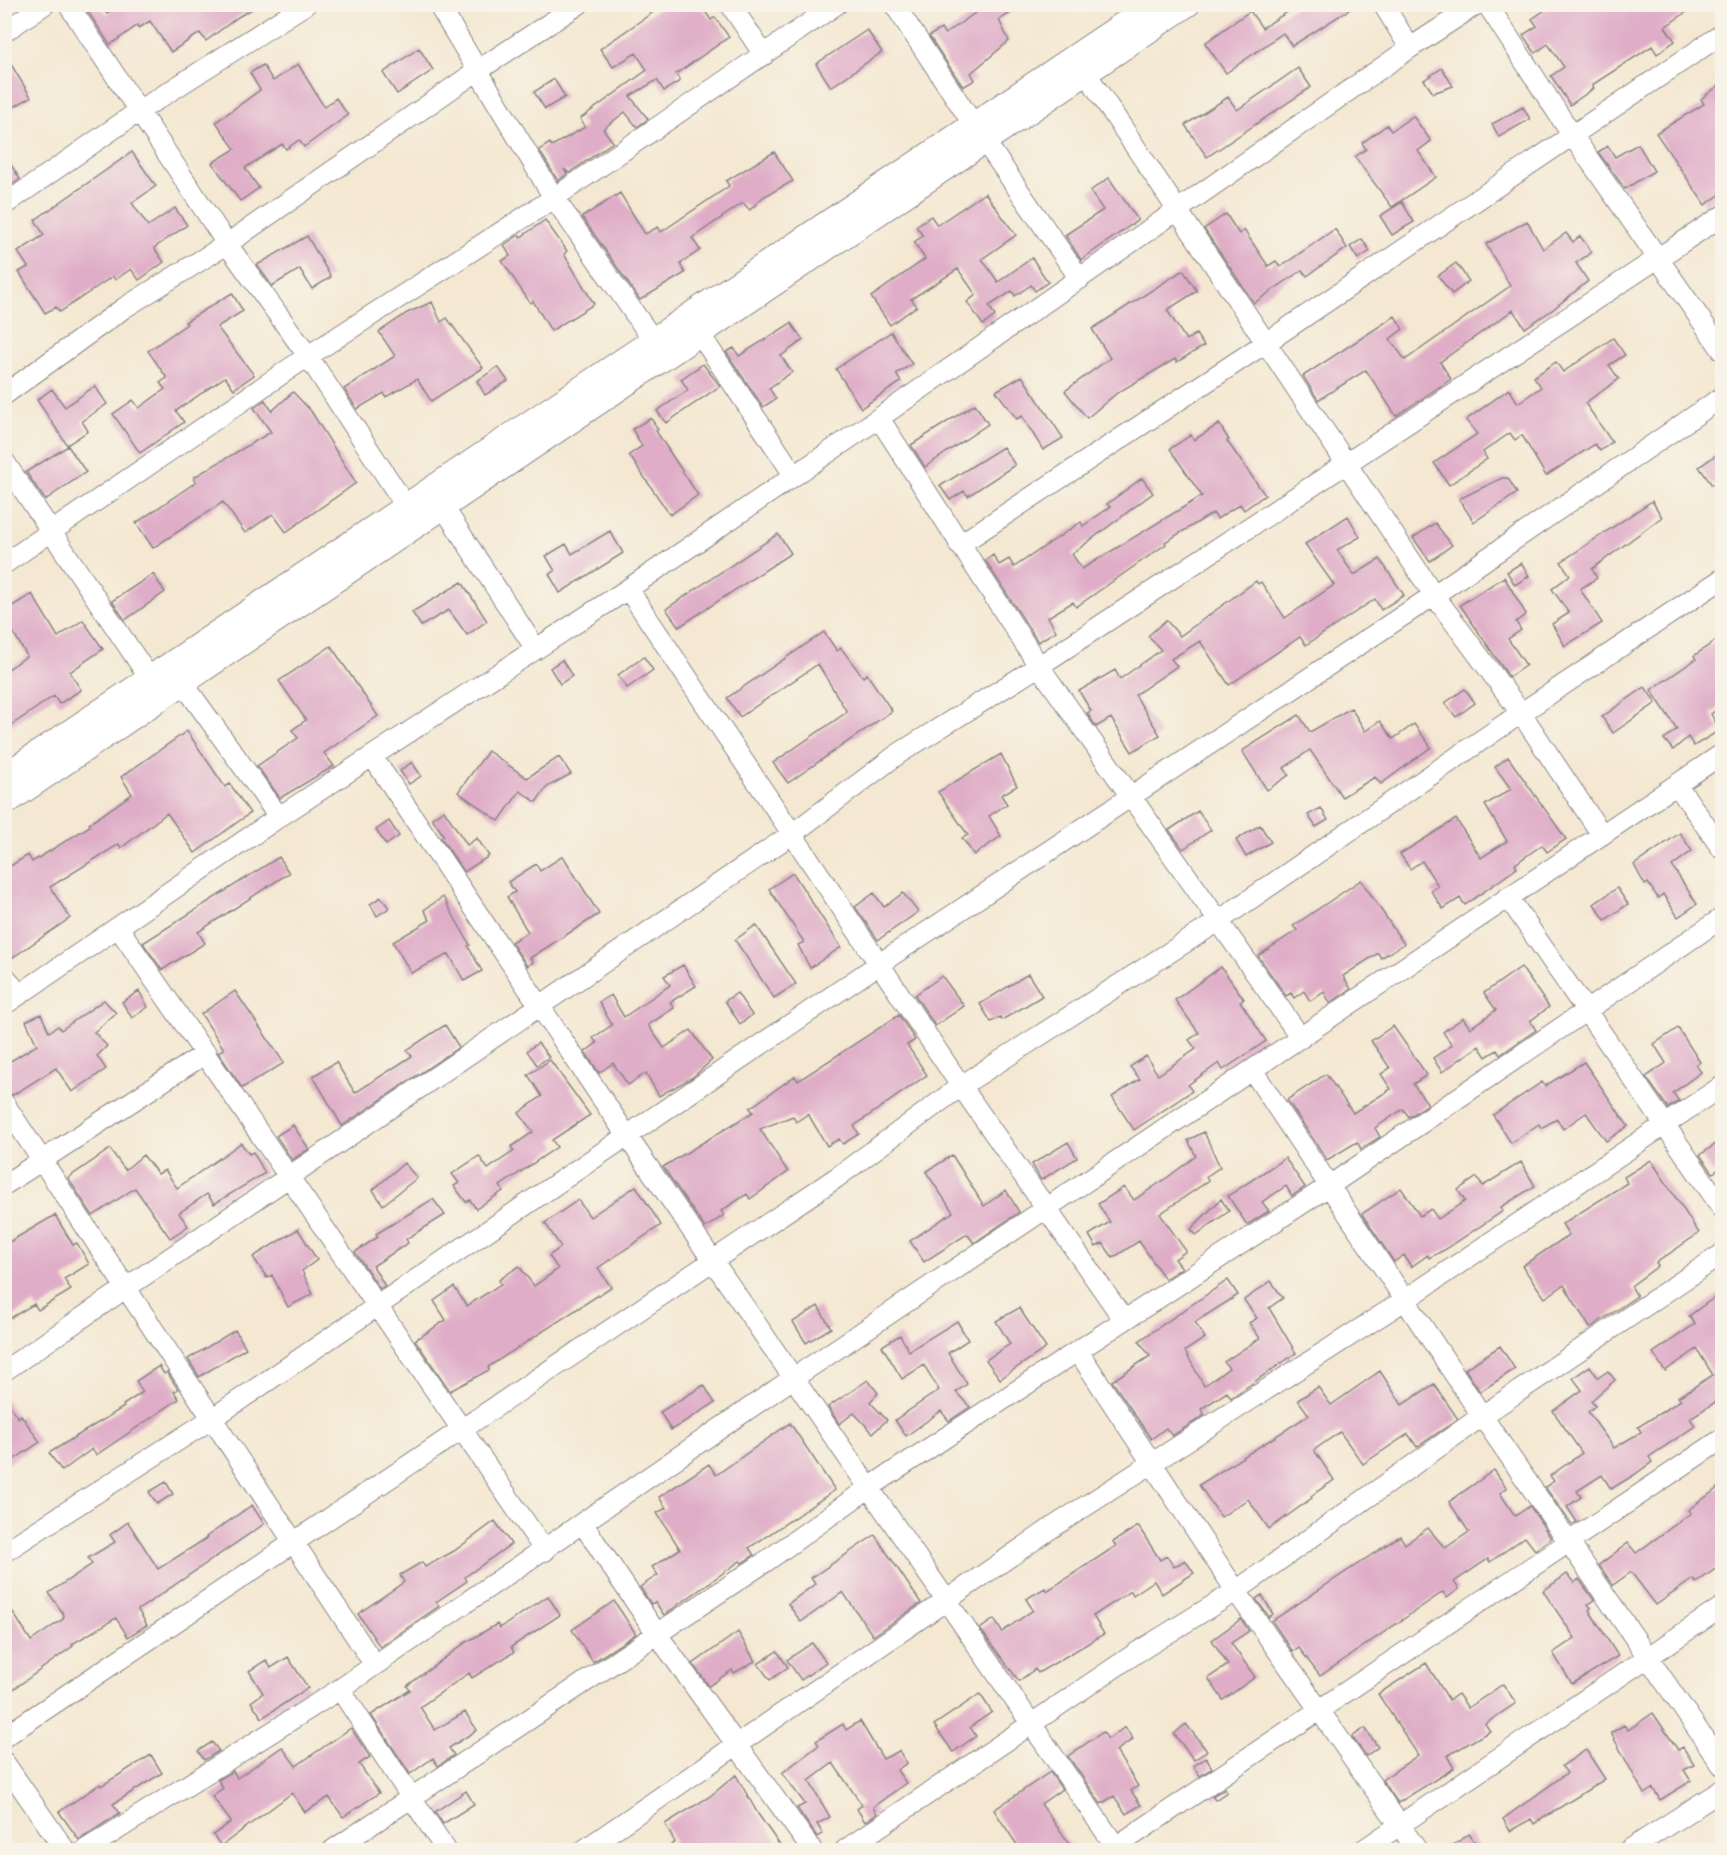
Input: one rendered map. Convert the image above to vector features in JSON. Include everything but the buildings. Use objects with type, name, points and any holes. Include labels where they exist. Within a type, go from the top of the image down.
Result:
[{"type":"street","points":[[4,32],[45,4]]},
{"type":"street","points":[[68,4],[227,244],[308,356],[407,508]]},
{"type":"street","points":[[4,205],[139,111],[306,4]]},
{"type":"street","points":[[438,4],[554,198],[653,340]]},
{"type":"street","points":[[4,395],[124,308],[227,244],[477,71],[579,4]]},
{"type":"street","points":[[730,4],[764,55]]},
{"type":"street","points":[[4,564],[308,356],[554,198],[837,4]]},
{"type":"street","points":[[894,4],[1080,279]]},
{"type":"street","points":[[4,804],[701,336],[1153,4]]},
{"type":"street","points":[[4,776],[407,508],[653,340],[980,133],[1086,73],[1188,4]]},
{"type":"street","points":[[1383,4],[1410,48]]},
{"type":"street","points":[[4,975],[12,1000],[279,817],[628,589],[1477,4]]},
{"type":"street","points":[[1487,4],[1572,135],[1722,350]]},
{"type":"street","points":[[959,545],[1267,342],[1722,34]]},
{"type":"street","points":[[1086,73],[1347,461],[1434,595],[1521,713],[1602,835]]},
{"type":"street","points":[[4,1371],[792,834],[898,754],[1039,666],[1722,216]]},
{"type":"street","points":[[701,336],[794,475]]},
{"type":"street","points":[[4,1552],[213,1418],[879,964],[1434,595],[1722,397]]},
{"type":"street","points":[[879,418],[1039,666],[1217,922],[1301,1038]]},
{"type":"street","points":[[4,461],[150,679]]},
{"type":"street","points":[[444,508],[536,648]]},
{"type":"street","points":[[4,1737],[836,1178],[961,1086],[1217,922],[1521,713],[1722,579]]},
{"type":"street","points":[[628,589],[961,1086],[1124,1320]]},
{"type":"street","points":[[183,682],[279,817]]},
{"type":"street","points":[[85,1851],[340,1689],[374,1664],[546,1551],[795,1377],[1722,754]]},
{"type":"street","points":[[372,756],[627,1136],[795,1377],[1115,1849],[1722,1439]]},
{"type":"street","points":[[1677,785],[1722,849]]},
{"type":"street","points":[[1508,897],[1722,1208]]},
{"type":"street","points":[[333,1851],[657,1634],[870,1487],[1329,1186],[1722,918]]},
{"type":"street","points":[[118,927],[546,1551]]},
{"type":"street","points":[[4,1185],[206,1053]]},
{"type":"street","points":[[1253,1071],[1482,1416],[1722,1765]]},
{"type":"street","points":[[584,1851],[1151,1461],[1405,1300],[1722,1086]]},
{"type":"street","points":[[4,1103],[374,1664]]},
{"type":"street","points":[[845,1851],[1136,1653],[1236,1591],[1482,1416],[1722,1254]]},
{"type":"street","points":[[1078,1351],[1236,1591],[1417,1851]]},
{"type":"street","points":[[583,1524],[657,1634],[812,1851]]},
{"type":"street","points":[[1362,1851],[1722,1607]]},
{"type":"street","points":[[340,1689],[446,1851]]},
{"type":"street","points":[[4,1762],[65,1851]]},
{"type":"street","points":[[1629,1851],[1722,1790]]}]
